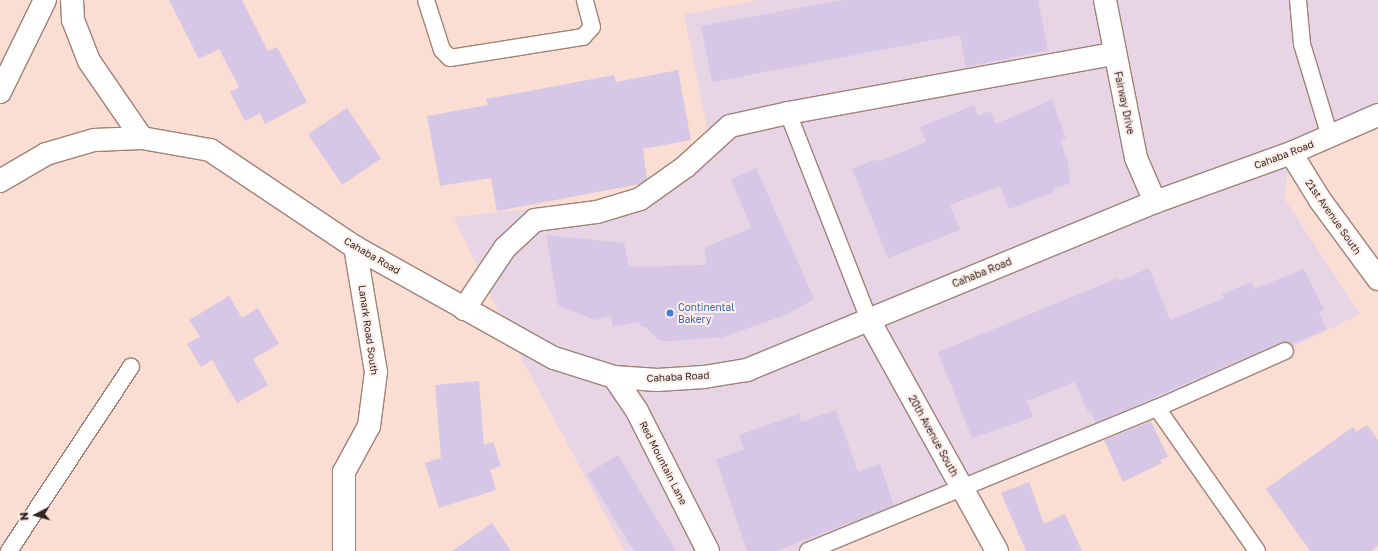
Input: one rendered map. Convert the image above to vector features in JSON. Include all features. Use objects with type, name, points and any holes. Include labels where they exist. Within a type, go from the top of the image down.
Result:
[{"type":"street","points":[[0,92],[45,0]]},
{"type":"street","points":[[72,0],[73,20],[89,61],[142,138]]},
{"type":"street","name":"Fairway Drive","points":[[1105,0],[1114,54],[1136,158],[1155,202]]},
{"type":"street","points":[[464,308],[505,248],[534,220],[597,212],[640,199],[685,167],[730,126],[788,113],[1114,54]]},
{"type":"street","name":"Cahaba Road","points":[[0,181],[46,154],[94,140],[142,138],[210,150],[355,247],[554,358],[614,377],[665,380],[704,377],[747,370],[1155,202],[1290,154],[1378,115]]},
{"type":"street","name":"21st Avenue South","points":[[1290,154],[1320,200],[1378,279]]},
{"type":"street","name":"Lanark Road South","points":[[343,551],[344,472],[369,426],[376,372],[355,247]]},
{"type":"street","name":"20th Avenue South","points":[[869,320],[997,551]]},
{"type":"street","name":"Red Mountain Lane","points":[[614,377],[637,411],[708,551]]},
{"type":"lane","points":[[426,0],[442,50],[450,58],[583,37],[592,27],[585,0]]},
{"type":"lane","points":[[1298,1],[1302,44],[1330,137]]},
{"type":"lane","points":[[788,113],[869,320]]},
{"type":"lane","points":[[808,551],[1157,408],[1285,351]]},
{"type":"lane","points":[[9,551],[131,367]]},
{"type":"lane","points":[[1157,408],[1257,551]]},
{"type":"shaded area","points":[[758,0],[1378,0],[1378,115],[1291,153],[1284,198],[1360,314],[1285,351],[808,551],[625,551],[508,333],[454,217],[573,205],[644,188],[708,130],[684,15]]},
{"type":"building","points":[[169,0],[242,0],[268,51],[277,47],[307,102],[265,124],[260,113],[245,121],[230,92],[239,87],[219,49],[199,59]]},
{"type":"building","points":[[843,0],[1038,0],[1048,50],[966,67],[960,35],[712,82],[701,26]]},
{"type":"building","points":[[678,70],[691,140],[643,149],[647,179],[640,184],[497,211],[491,178],[440,186],[427,116],[488,105],[486,99],[614,75],[616,82]]},
{"type":"building","points":[[1052,100],[1066,138],[1060,140],[1068,163],[1070,184],[1055,187],[1053,192],[1009,209],[1000,186],[950,205],[960,230],[888,258],[852,169],[877,159],[878,162],[926,142],[920,127],[974,105],[978,116],[991,111],[995,124]]},
{"type":"building","points":[[347,108],[381,159],[342,185],[308,134]]},
{"type":"building","points":[[756,168],[814,299],[785,315],[723,337],[670,341],[658,340],[645,326],[641,327],[639,322],[613,327],[611,316],[595,320],[558,305],[546,235],[624,243],[629,267],[707,265],[704,248],[751,228],[731,179]]},
{"type":"building","points":[[1149,268],[1170,320],[1224,298],[1222,294],[1251,282],[1254,289],[1304,269],[1324,310],[1319,312],[1326,330],[1291,344],[1281,342],[1096,423],[1090,411],[1088,412],[1075,382],[1027,401],[1033,417],[972,438],[938,352],[1118,278],[1119,281]]},
{"type":"building","points":[[229,296],[242,318],[258,308],[279,344],[253,359],[268,385],[237,403],[212,360],[201,367],[187,344],[200,337],[189,320]]},
{"type":"building","points":[[479,381],[484,445],[493,442],[501,466],[490,470],[496,490],[439,508],[425,463],[441,458],[435,385]]},
{"type":"building","points":[[836,410],[858,472],[880,464],[894,506],[776,551],[747,551],[716,459],[744,450],[739,435],[799,414],[801,422]]},
{"type":"building","points":[[1151,421],[1168,457],[1160,460],[1162,463],[1123,482],[1104,440]]},
{"type":"building","points":[[1367,425],[1378,440],[1378,546],[1371,551],[1310,551],[1266,489],[1353,427],[1356,432]]},
{"type":"building","points":[[618,455],[676,551],[634,551],[587,474]]},
{"type":"building","points":[[1029,482],[1044,524],[1065,514],[1082,551],[1026,551],[1001,493]]},
{"type":"building","points":[[492,523],[511,551],[452,551]]},
{"type":"place","name":"Continental Bakery","points":[[670,313]]}]
